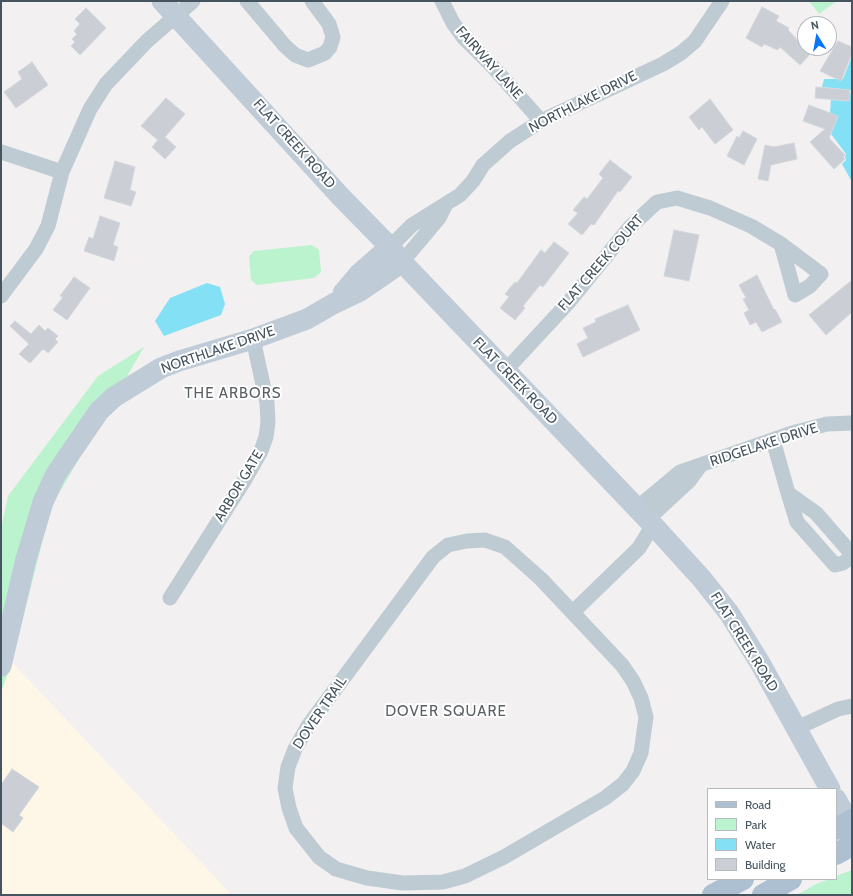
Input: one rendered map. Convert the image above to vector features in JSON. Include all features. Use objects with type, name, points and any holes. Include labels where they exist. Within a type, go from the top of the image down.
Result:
[{"type":"main road","points":[[837,853],[852,845]]},
{"type":"main road","points":[[713,895],[741,880]]},
{"type":"main road","points":[[763,895],[789,880]]},
{"type":"street","name":"FLAT CREEK ROAD","points":[[162,1],[341,197],[504,370],[646,517],[702,579],[729,613],[797,728],[829,788]]},
{"type":"street","points":[[1,296],[36,249],[48,226],[62,172],[86,116],[106,84],[147,41],[193,1]]},
{"type":"street","points":[[247,1],[285,46],[295,55],[308,60],[325,54],[330,47],[333,37],[329,24],[312,1]]},
{"type":"street","name":"FAIRWAY LANE","points":[[442,1],[453,23],[464,38],[494,68],[541,121]]},
{"type":"street","name":"NORTHLAKE DRIVE","points":[[1,666],[26,558],[43,502],[56,474],[99,411],[114,397],[161,368],[179,361],[253,339],[307,319],[333,304],[360,274],[396,255],[412,225],[445,206],[460,195],[473,181],[483,165],[510,141],[541,121],[584,99],[663,64],[681,53],[695,41],[722,1]]},
{"type":"street","points":[[1,152],[62,172]]},
{"type":"street","name":"FLAT CREEK COURT","points":[[504,370],[568,303],[630,227],[657,202],[677,198],[710,208],[751,226],[781,244]]},
{"type":"street","name":"ARBOR GATE","points":[[170,598],[244,480],[261,451],[266,437],[268,422],[267,403],[253,339]]},
{"type":"street","name":"RIDGELAKE DRIVE","points":[[646,517],[680,472],[773,440],[827,424],[852,423]]},
{"type":"street","points":[[773,440],[788,493],[797,522],[835,565],[844,563],[850,558],[850,552],[816,513],[788,493]]},
{"type":"street","points":[[573,612],[639,548],[646,517]]},
{"type":"street","name":"DOVER TRAIL","points":[[466,540],[485,540],[504,547],[541,579],[573,612],[622,665],[633,681],[641,698],[646,717],[642,753],[633,771],[623,784],[580,814],[504,857],[465,876],[443,882],[403,883],[367,878],[336,869],[319,857],[306,843],[296,828],[289,808],[285,788],[288,768],[295,749],[308,726],[433,557],[448,545],[466,540]]},
{"type":"street","points":[[797,728],[838,709],[852,706]]},
{"type":"street","points":[[837,801],[847,825]]},
{"type":"shaded area","points":[[12,662],[232,895],[1,895],[1,685]]},
{"type":"green space","points":[[809,1],[837,1],[819,14]]},
{"type":"green space","points":[[312,245],[319,250],[321,272],[314,278],[257,285],[251,280],[249,256],[254,251]]},
{"type":"green space","points":[[144,347],[51,507],[12,662],[1,692],[1,529],[8,496],[98,376]]},
{"type":"green space","points":[[852,870],[852,895],[797,895],[826,880],[837,880],[837,876]]},
{"type":"water","points":[[852,56],[852,182],[842,164],[846,160],[846,154],[831,134],[838,117],[830,113],[831,100],[849,101],[851,90],[822,87],[824,79],[843,79]]},
{"type":"water","points":[[207,283],[220,287],[225,304],[221,315],[164,336],[155,321],[170,298]]},
{"type":"building","points":[[762,7],[779,16],[776,21],[789,28],[788,30],[797,40],[797,56],[808,56],[800,65],[780,47],[778,50],[764,44],[762,47],[746,38]]},
{"type":"building","points":[[86,8],[106,28],[80,55],[71,46],[75,42],[72,39],[77,34],[74,31],[80,24],[75,19]]},
{"type":"building","points":[[838,41],[852,47],[852,53],[841,81],[820,71],[829,56],[837,56]]},
{"type":"building","points":[[32,62],[48,85],[16,108],[4,92],[22,79],[18,72]]},
{"type":"building","points":[[816,87],[850,90],[849,101],[815,98]]},
{"type":"building","points":[[166,98],[185,114],[165,137],[176,147],[165,159],[152,147],[158,140],[141,126]]},
{"type":"building","points":[[710,99],[733,130],[715,144],[702,127],[699,130],[689,117]]},
{"type":"building","points":[[809,105],[838,116],[829,138],[845,155],[843,157],[845,159],[834,169],[810,142],[825,129],[803,121]]},
{"type":"building","points":[[743,131],[757,139],[744,165],[727,156],[737,136],[739,138]]},
{"type":"building","points":[[794,143],[797,159],[771,165],[768,181],[758,179],[765,145],[774,147]]},
{"type":"building","points":[[610,160],[632,177],[620,192],[618,191],[594,225],[591,224],[582,235],[568,224],[578,213],[573,210],[584,197],[587,199],[603,178],[599,174]]},
{"type":"building","points":[[115,161],[135,167],[130,190],[136,192],[131,206],[104,198]]},
{"type":"building","points":[[100,216],[120,223],[113,245],[118,247],[114,261],[84,251],[89,237],[93,239]]},
{"type":"building","points":[[674,230],[699,235],[689,281],[664,276]]},
{"type":"building","points":[[554,242],[569,253],[543,287],[540,285],[523,306],[525,308],[515,320],[500,308],[509,297],[505,294],[515,282],[517,283],[541,250],[545,253]]},
{"type":"building","points":[[757,275],[774,310],[775,309],[782,322],[762,332],[756,322],[750,325],[744,313],[749,310],[743,299],[746,298],[739,285]]},
{"type":"building","points":[[74,277],[90,288],[67,320],[53,310],[63,297],[60,296]]},
{"type":"building","points":[[852,280],[852,312],[826,335],[809,315]]},
{"type":"building","points":[[628,305],[640,330],[583,357],[577,344],[588,338],[583,328],[596,322],[595,319]]},
{"type":"building","points":[[15,321],[31,334],[39,325],[45,331],[48,328],[58,336],[55,339],[58,342],[48,353],[43,349],[30,363],[19,354],[29,344],[10,326]]},
{"type":"building","points":[[12,769],[39,787],[19,815],[23,818],[13,832],[1,823],[1,785]]},
{"type":"district","name":"THE ARBORS","points":[[233,394]]},
{"type":"district","name":"DOVER SQUARE","points":[[446,712]]}]
